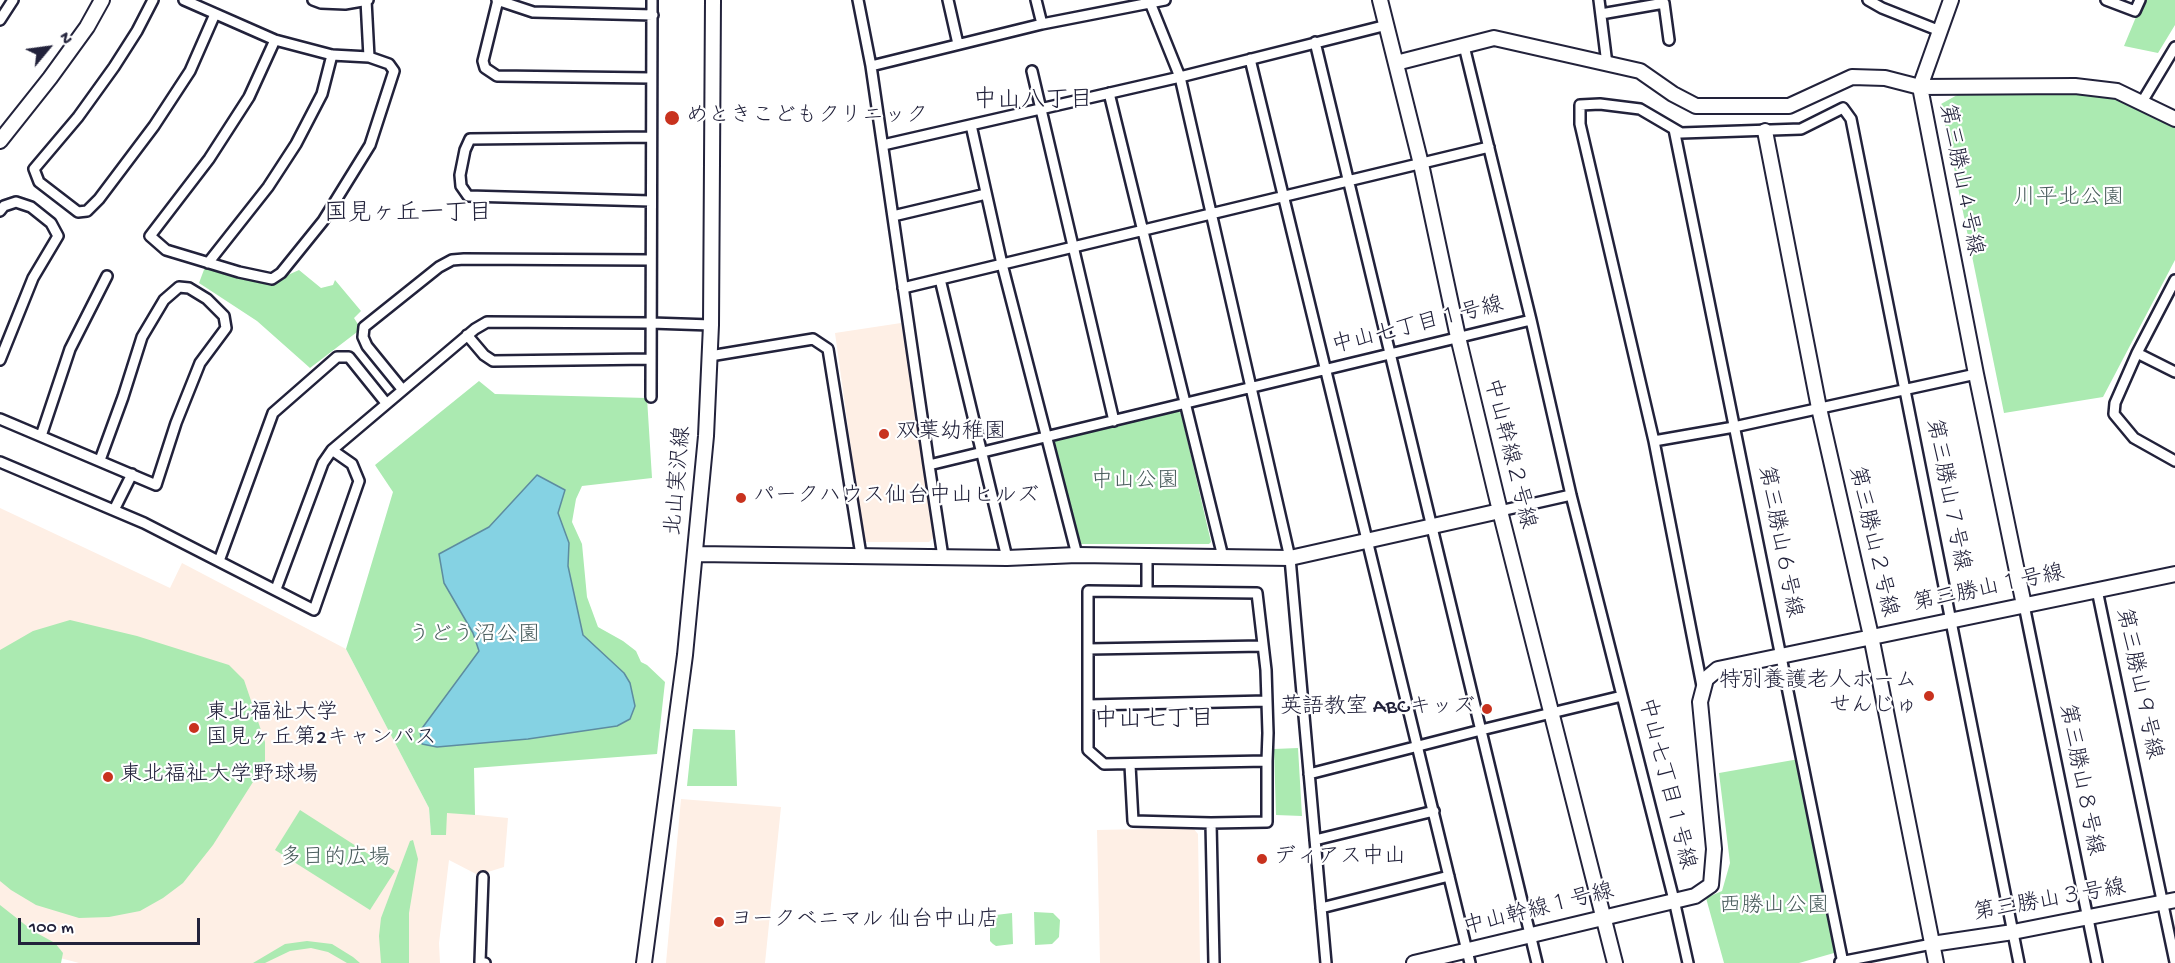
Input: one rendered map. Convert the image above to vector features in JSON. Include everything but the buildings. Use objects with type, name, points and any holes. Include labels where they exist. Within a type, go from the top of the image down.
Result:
[{"type":"street","points":[[0,20],[13,0]]},
{"type":"street","points":[[0,141],[56,70],[87,27],[102,0]]},
{"type":"street","points":[[153,0],[114,67],[78,117],[34,169],[39,182],[78,212],[87,211],[99,199],[154,126],[190,71],[215,14]]},
{"type":"street","points":[[313,0],[321,3],[345,4],[367,0],[369,57]]},
{"type":"street","points":[[651,78],[497,76],[485,68],[483,61],[498,0],[533,12],[653,15]]},
{"type":"street","points":[[651,397],[652,0]]},
{"type":"street","name":"北山実沢線","points":[[644,963],[685,655],[706,436],[711,325],[713,0]]},
{"type":"street","points":[[858,0],[883,145],[943,556]]},
{"type":"street","points":[[948,0],[958,44]]},
{"type":"street","points":[[1036,0],[1042,24]]},
{"type":"street","points":[[870,66],[1042,24],[1149,1],[1165,0]]},
{"type":"street","name":"中山幹線２号線","points":[[1380,0],[1421,164],[1458,337],[1500,511],[1615,963]]},
{"type":"street","points":[[1599,0],[1607,64]]},
{"type":"street","points":[[1868,0],[1882,8],[1940,31]]},
{"type":"street","points":[[1951,0],[1920,87],[2075,86],[2117,91],[2175,119]]},
{"type":"street","points":[[2106,0],[2135,11],[2140,0]]},
{"type":"street","points":[[190,1],[275,39],[332,55],[369,57],[389,64],[394,71],[370,145],[323,220],[281,273],[272,279],[166,250],[150,236],[209,159],[243,106],[275,39]]},
{"type":"street","points":[[1149,1],[1180,77],[1209,213],[1290,558],[1326,963]]},
{"type":"street","points":[[1601,14],[1664,3],[1669,40]]},
{"type":"street","points":[[883,145],[1180,77],[1387,25]]},
{"type":"street","name":"第三勝山４号線","points":[[1396,63],[1494,38],[1640,71],[1673,94],[1696,106],[1789,106],[1852,76],[1885,78],[1920,87],[2024,605]]},
{"type":"street","points":[[1315,42],[1537,963]]},
{"type":"street","points":[[1464,46],[1531,320]]},
{"type":"street","points":[[2142,102],[2175,47]]},
{"type":"street","points":[[208,263],[268,187],[296,144],[322,94],[332,55]]},
{"type":"street","points":[[1250,58],[1469,957]]},
{"type":"street","points":[[1032,71],[1114,420]]},
{"type":"street","points":[[1109,93],[1223,558]]},
{"type":"street","points":[[1674,900],[1695,896],[1711,885],[1714,849],[1700,702],[1703,691],[1654,441],[1580,124],[1580,105],[1600,104],[1640,109],[1681,133],[1765,131]]},
{"type":"street","name":"第三勝山７号線","points":[[1765,131],[1801,129],[1843,108],[1851,119],[2019,963]]},
{"type":"street","points":[[971,125],[1002,264],[1077,555]]},
{"type":"street","name":"第三勝山６号線","points":[[1674,129],[1841,963]]},
{"type":"street","name":"第三勝山２号線","points":[[1765,131],[1819,408],[1871,636],[1936,963]]},
{"type":"street","points":[[651,136],[470,139],[465,150],[460,175],[461,186],[468,196],[651,201]]},
{"type":"street","points":[[903,288],[1489,147]]},
{"type":"street","points":[[893,216],[986,194]]},
{"type":"street","points":[[0,211],[4,206],[16,202],[31,207],[51,223],[58,236],[33,278],[0,360]]},
{"type":"street","points":[[402,389],[368,346],[363,337],[364,327],[439,267],[464,259],[651,260]]},
{"type":"street","points":[[41,436],[70,349],[107,276]]},
{"type":"street","points":[[940,279],[1007,558]]},
{"type":"street","points":[[2174,285],[2137,353],[2115,403],[2114,414],[2134,438],[2175,461]]},
{"type":"street","points":[[0,419],[156,485],[176,423],[200,363],[226,328],[224,316],[207,299],[189,288],[179,287],[164,300],[142,337],[100,460]]},
{"type":"street","name":"中山七丁目１号線","points":[[929,465],[1531,320],[1571,495],[1688,963]]},
{"type":"street","points":[[276,589],[323,463],[332,450],[467,335],[487,322],[651,322],[711,325]]},
{"type":"street","points":[[467,335],[484,355],[493,361],[651,359]]},
{"type":"street","points":[[710,356],[813,339],[828,349],[861,555]]},
{"type":"street","points":[[2137,353],[2175,372]]},
{"type":"street","points":[[219,561],[273,414],[337,357],[349,357],[386,403]]},
{"type":"street","points":[[1654,441],[1734,427],[1976,374]]},
{"type":"street","points":[[0,462],[144,522],[314,610],[359,482],[352,464],[332,450]]},
{"type":"street","points":[[114,510],[132,474]]},
{"type":"street","points":[[695,554],[1007,558],[1077,555],[1290,558],[1571,495]]},
{"type":"street","points":[[1147,591],[1148,556]]},
{"type":"street","name":"第三勝山１号線","points":[[1703,691],[1706,679],[1718,669],[2097,590],[2175,576]]},
{"type":"street","name":"第三勝山９号線","points":[[2097,590],[2168,901],[2175,962]]},
{"type":"street","points":[[1130,765],[1132,821],[1211,824],[1267,822],[1267,761],[1267,701],[1257,593],[1088,591],[1088,750],[1104,764],[1267,761]]},
{"type":"street","name":"第三勝山８号線","points":[[2024,605],[2097,963]]},
{"type":"street","points":[[1088,650],[1263,646]]},
{"type":"street","points":[[1309,774],[1480,729],[1622,696]]},
{"type":"street","points":[[1088,705],[1267,701]]},
{"type":"street","points":[[1315,840],[1434,811]]},
{"type":"street","points":[[1211,824],[1214,963]]},
{"type":"street","points":[[1321,908],[1449,876]]},
{"type":"street","points":[[482,963],[483,877]]},
{"type":"street","name":"中山幹線１号線","points":[[1414,963],[1469,957],[1531,936],[1674,900]]},
{"type":"street","name":"第三勝山３号線","points":[[1932,944],[2013,932],[2168,901]]},
{"type":"street","points":[[1841,963],[1932,944]]},
{"type":"shaded area","name":"双葉幼稚園","points":[[901,323],[936,535],[929,542],[864,542],[835,333]]},
{"type":"shaded area","name":"東北福祉大学 国見ヶ丘第2キャンパス","points":[[0,508],[170,588],[182,563],[346,649],[429,808],[431,835],[447,812],[508,818],[504,867],[478,875],[449,860],[439,943],[440,963],[79,963],[41,953],[0,927]]},
{"type":"shaded area","points":[[681,799],[781,807],[765,963],[666,963]]},
{"type":"shaded area","points":[[1193,828],[1198,834],[1200,963],[1100,963],[1097,830]]},
{"type":"green space","points":[[2143,0],[2175,0],[2175,25],[2158,53],[2124,46]]},
{"type":"green space","name":"川平北公園","points":[[2071,93],[2116,96],[2175,127],[2175,260],[2103,397],[2004,413],[1941,104],[1959,94]]},
{"type":"green space","points":[[205,267],[270,283],[299,270],[321,288],[333,285],[335,280],[361,311],[354,318],[361,329],[310,368],[257,321],[199,283]]},
{"type":"green space","name":"うどう沼公園","points":[[479,381],[495,394],[647,398],[652,478],[582,486],[576,499],[572,522],[582,544],[587,597],[598,627],[636,651],[641,662],[665,682],[657,754],[474,768],[475,815],[447,813],[446,835],[431,835],[429,808],[346,649],[393,492],[375,465]]},
{"type":"green space","name":"中山公園","points":[[1177,411],[1181,413],[1211,542],[1209,544],[1079,544],[1052,443],[1055,439]]},
{"type":"green space","name":"東北福祉大学野球場","points":[[70,620],[137,636],[229,665],[244,680],[265,742],[265,763],[213,845],[183,883],[140,911],[109,917],[79,918],[36,905],[0,881],[0,650],[33,631]]},
{"type":"green space","points":[[693,729],[735,730],[737,786],[687,786]]},
{"type":"green space","points":[[1298,748],[1302,816],[1276,815],[1274,749]]},
{"type":"green space","name":"西勝山公園","points":[[1799,759],[1836,950],[1834,953],[1799,963],[1724,963],[1706,898],[1722,891],[1730,863],[1719,773]]},
{"type":"green space","name":"多目的広場","points":[[300,810],[395,871],[370,910],[275,850]]},
{"type":"green space","points":[[413,840],[418,859],[409,913],[409,963],[381,963],[379,936],[381,918],[410,841]]},
{"type":"green space","points":[[0,905],[33,931],[55,943],[63,953],[61,963],[0,963]]},
{"type":"green space","points":[[1034,912],[1053,913],[1060,920],[1059,937],[1052,944],[1035,945]]},
{"type":"green space","points":[[1012,913],[1013,944],[996,946],[990,941],[990,924],[996,915]]},
{"type":"green space","points":[[307,941],[332,944],[360,963],[347,963],[328,952],[311,948],[290,951],[265,963],[253,963],[285,944]]},
{"type":"water","points":[[537,475],[565,490],[558,513],[569,543],[568,566],[583,635],[624,673],[630,683],[635,706],[630,719],[617,726],[528,739],[437,747],[422,744],[420,731],[479,651],[473,633],[444,583],[439,554],[489,527]]},
{"type":"place","name":"めときこどもクリニック","points":[[672,118]]},
{"type":"place","name":"双葉幼稚園","points":[[884,434]]},
{"type":"place","name":"パークハウス仙台中山ヒルズ","points":[[741,498]]},
{"type":"place","name":"特別養護老人ホーム せんじゅ","points":[[1929,696]]},
{"type":"place","name":"英語教室 ABCキッズ","points":[[1487,709]]},
{"type":"place","name":"東北福祉大学 国見ヶ丘第2キャンパス","points":[[194,728]]},
{"type":"place","name":"東北福祉大学野球場","points":[[108,777]]},
{"type":"place","name":"ディアス中山","points":[[1262,859]]},
{"type":"place","name":"ヨークベニマル 仙台中山店","points":[[719,922]]},
{"type":"district","name":"中山八丁目","points":[[1033,102]]},
{"type":"district","name":"国見ヶ丘一丁目","points":[[408,215]]},
{"type":"district","name":"中山七丁目","points":[[1154,721]]}]
